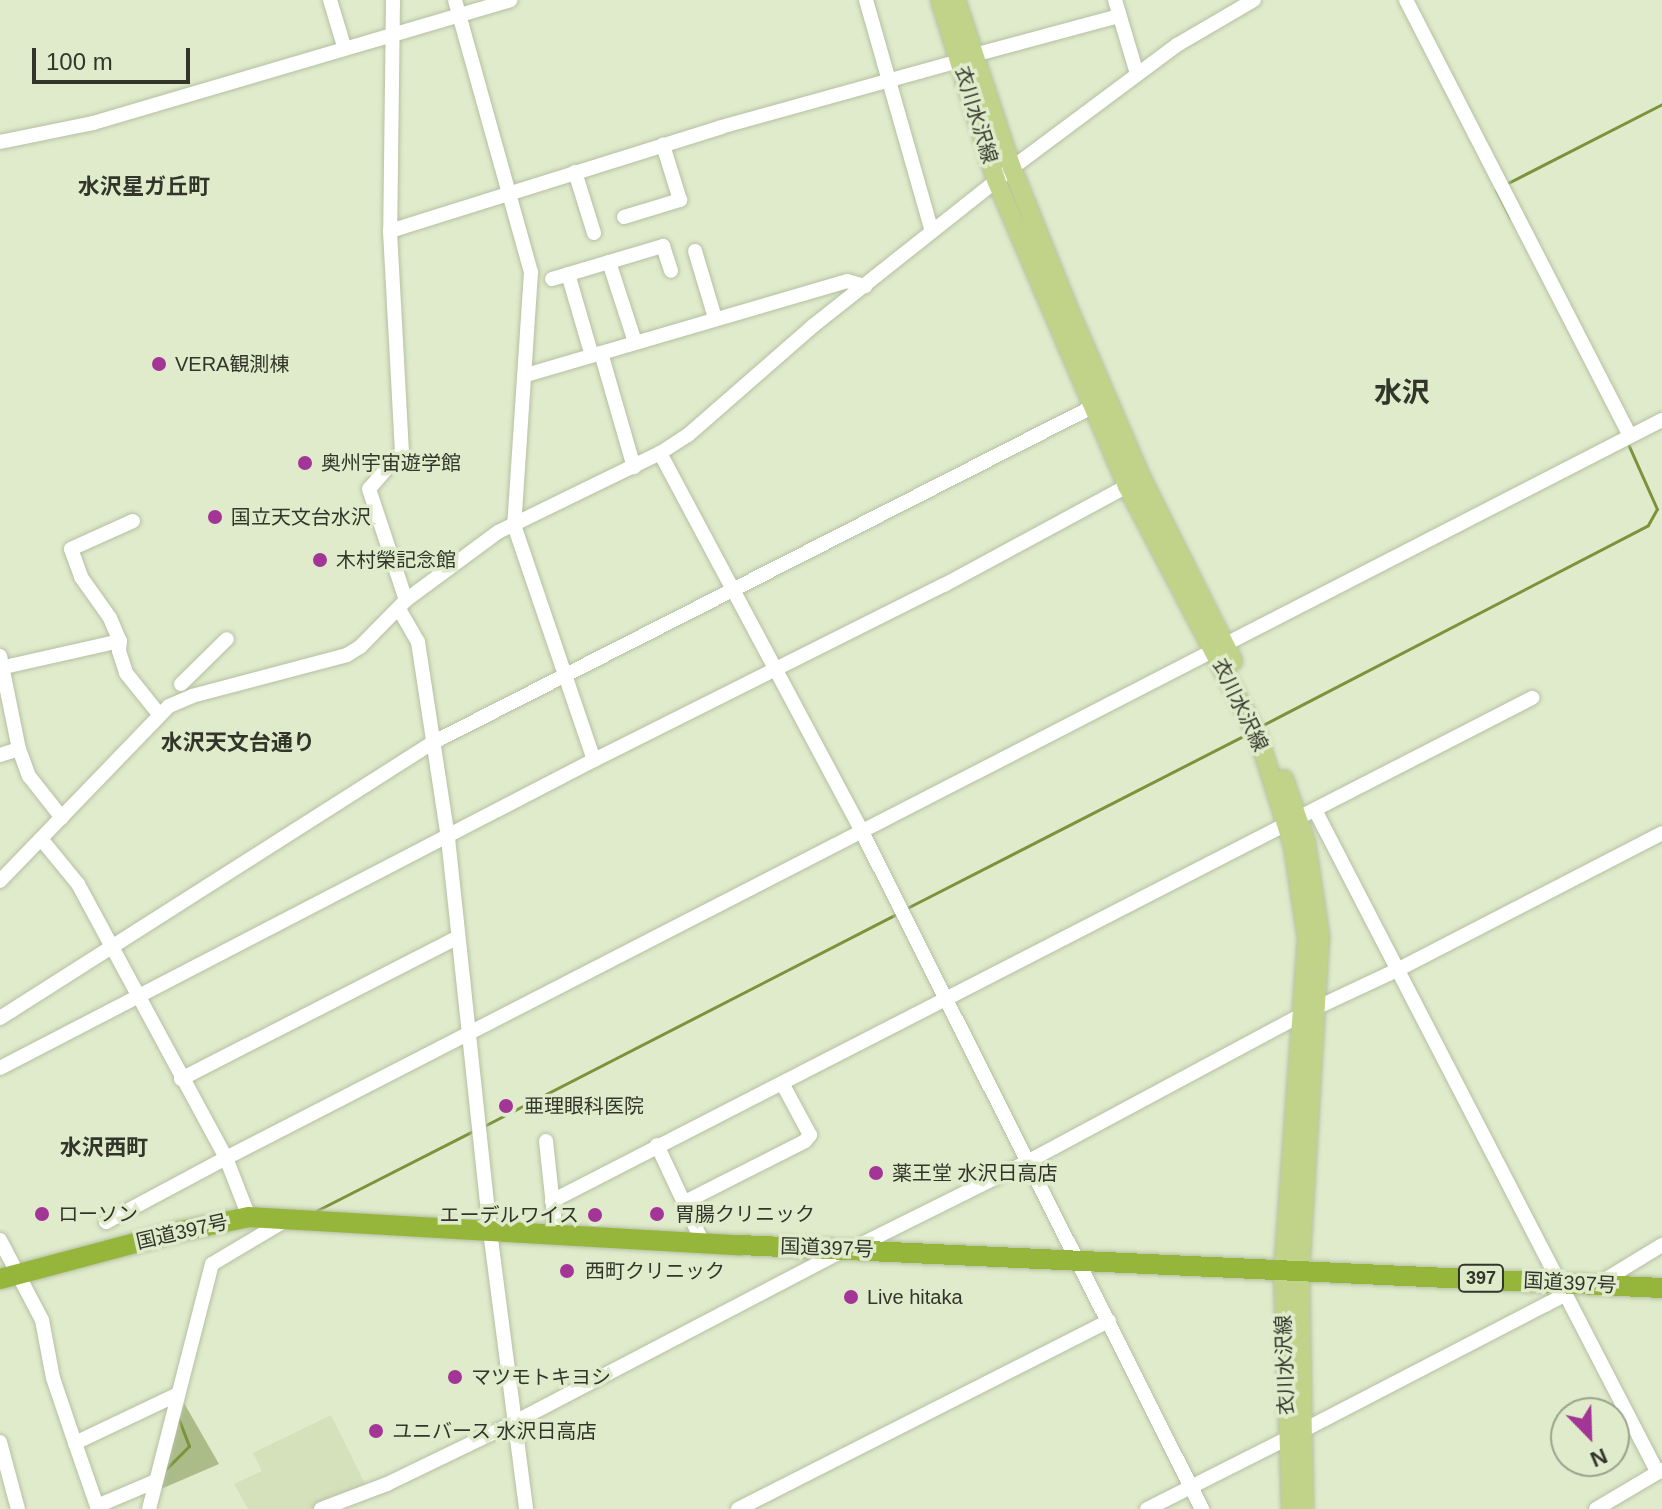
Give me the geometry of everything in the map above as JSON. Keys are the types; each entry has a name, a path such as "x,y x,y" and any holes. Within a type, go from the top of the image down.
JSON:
{"highway":[{"name":"国道397号","path":"9,1277 249,1217 703,1243 1075,1258 1562,1288 1598,1284 1662,1288"}],"main road":[{"name":"衣川水沢線","path":"940,0 1141,477 1219,648"},
{"name":"衣川水沢線","path":"956,0 966,58 996,180 1127,486 1266,726 1300,817 1306,843 1320,936 1310,1010 1292,1270 1295,1434 1291,1509"},
{"name":"衣川水沢線","path":"1295,1434 1304,1509"}],"street":[{"path":"330,0 344,46"},
{"path":"393,0 390,33 390,231 402,451 369,489 403,605 418,642 448,838 490,1231 526,1509"},
{"path":"0,142 93,123 390,33 457,7 510,0"},
{"path":"866,0 932,231"},
{"path":"1115,0 1137,74"},
{"path":"0,881 159,714 192,696 347,655 403,605 498,532 634,467 688,435 996,180 1177,45 1254,0"},
{"path":"1406,0 1630,436"},
{"path":"457,7 531,272 514,525 594,760"},
{"path":"390,231 663,145 1119,16"},
{"path":"624,217 680,200 663,145"},
{"path":"575,172 594,233"},
{"path":"552,279 663,246 671,271"},
{"path":"695,251 715,318"},
{"path":"609,262 635,342"},
{"path":"568,274 634,467"},
{"path":"526,375 847,281 865,286"},
{"path":"0,1018 432,743 564,679 730,590 1092,407"},
{"path":"106,1222 1662,420"},
{"path":"660,453 773,671 862,832 1025,1163 1109,1321 1202,1509"},
{"path":"0,1068 138,1000 594,760 773,671 1127,486"},
{"path":"133,521 71,549 81,577 110,618 120,641 119,651 126,673 159,714"},
{"path":"181,684 227,639"},
{"path":"62,818 29,776 19,749 1,663 120,641"},
{"path":"552,1201 1532,698"},
{"path":"0,755 19,749"},
{"path":"1300,817 1399,969 1562,1288 1660,1471 1596,1509"},
{"path":"321,1509 387,1484 515,1422 849,1249 1025,1163 1310,1010 1399,969 1662,833"},
{"path":"42,840 78,884 226,1158 249,1217"},
{"path":"181,1079 458,937"},
{"path":"685,1202 805,1141 810,1135 782,1083"},
{"path":"546,1141 556,1233"},
{"path":"657,1145 703,1243"},
{"path":"149,1509 212,1264 286,1220"},
{"path":"0,1240 9,1277 42,1320 53,1378 97,1506 156,1481"},
{"path":"1598,1284 1662,1245"},
{"path":"1147,1509 1295,1434 1562,1288"},
{"path":"738,1509 1109,1321"},
{"path":"75,1443 178,1394"},
{"path":"0,1442 18,1509"}],"shaded area":[{"path":"184,1403 219,1464 161,1489"},
{"path":"331,1415 367,1488 311,1509 248,1509 234,1484 262,1471 253,1453"}],"waterway":[{"path":"1506,184 1662,104"},
{"path":"1496,190 1510,218"},
{"path":"1259,727 1648,525 1657,509 1628,444"},
{"path":"907,908 1249,733"},
{"path":"484,1126 897,914"},
{"path":"312,1213 473,1131"},
{"path":"165,1470 189,1446 178,1417"}],"place":[{"name":"VERA観測棟","path":"159,364"},
{"name":"奥州宇宙遊学館","path":"305,463"},
{"name":"国立天文台水沢","path":"215,517"},
{"name":"木村榮記念館","path":"320,560"},
{"name":"亜理眼科医院","path":"506,1106"},
{"name":"薬王堂 水沢日高店","path":"876,1173"},
{"name":"ローソン","path":"42,1214"},
{"name":"胃腸クリニック","path":"657,1214"},
{"name":"エーデルワイス","path":"595,1215"},
{"name":"西町クリニック","path":"567,1271"},
{"name":"Live hitaka","path":"851,1297"},
{"name":"マツモトキヨシ","path":"455,1377"},
{"name":"ユニバース 水沢日高店","path":"376,1431"}],"district":[{"name":"水沢星ガ丘町","path":"144,187"},
{"name":"水沢","path":"1402,393"},
{"name":"水沢天文台通り","path":"238,743"},
{"name":"水沢西町","path":"104,1148"}]}
